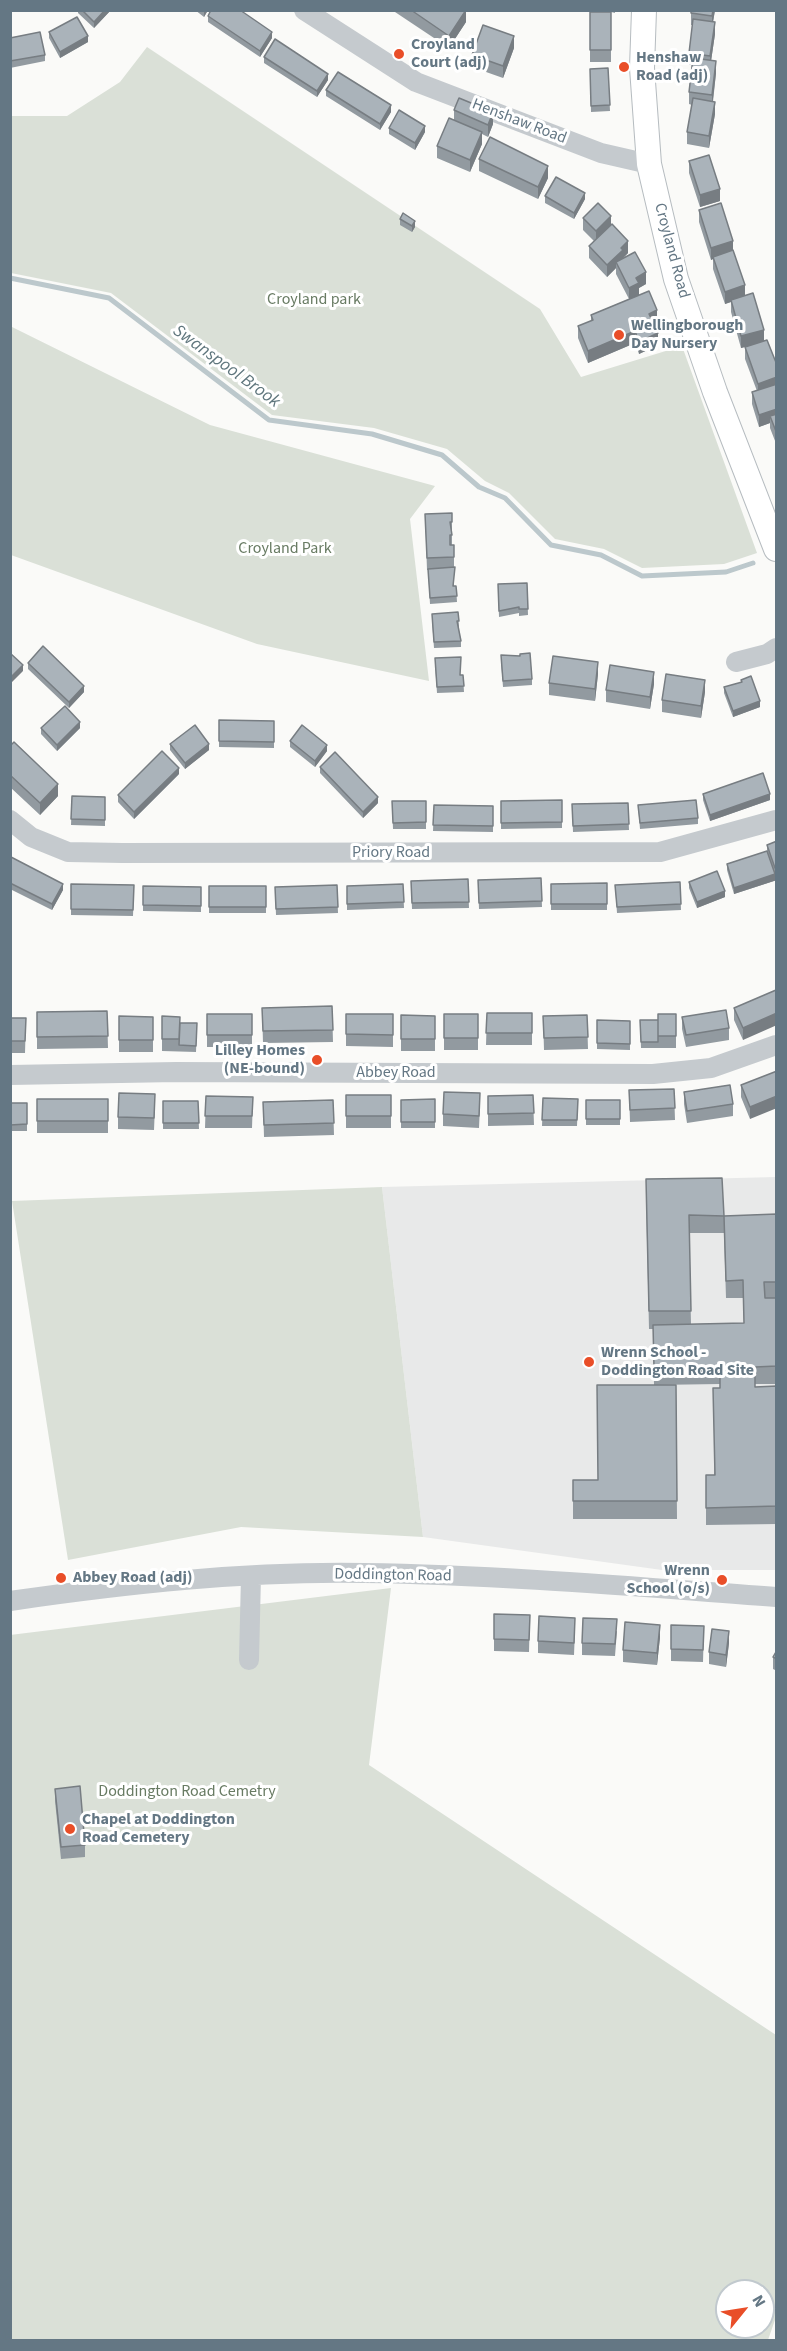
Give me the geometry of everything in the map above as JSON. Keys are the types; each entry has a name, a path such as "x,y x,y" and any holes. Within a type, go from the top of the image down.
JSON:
{"main road":[{"name":"Croyland Road","path":"644,10 642,68 649,164 676,279 715,392 776,546"}],"street":[{"name":"Henshaw Road","path":"304,10 416,82 602,153 649,164"},
{"path":"736,662 767,654 777,648"},
{"name":"Priory Road","path":"10,820 31,837 68,852 158,853 660,852 777,820"},
{"name":"Abbey Road","path":"10,1075 176,1072 653,1074 711,1068 777,1045"},
{"name":"Doddington Road","path":"10,1601 108,1588 251,1576 362,1573 488,1578 777,1597"},
{"path":"249,1660 251,1576"}],"shaded area":[{"name":"Wrenn School - Doddington Road Site","path":"776,1177 776,1570 662,1570 423,1537 382,1187"}],"green space":[{"name":"Croyland park","path":"147,47 540,309 581,377 682,346 757,553 724,564 642,568 604,549 555,539 509,493 485,481 447,449 374,428 272,415 111,293 11,273 10,116 67,116 120,82"},
{"name":"Croyland Park","path":"10,326 210,425 435,486 410,519 429,681 257,644 11,555"},
{"path":"382,1187 423,1537 241,1527 68,1560 12,1201"},
{"name":"Doddington Road Cemetry","path":"391,1588 369,1765 776,2035 775,2320 775,2279 715,2279 715,2339 768,2340 11,2340 10,1635"}],"building":[{"path":"82,10 105,10 94,22"},
{"path":"211,10 240,10 272,32 260,51 208,16"},
{"path":"411,10 466,10 449,36"},
{"path":"691,10 713,10 712,16 691,13"},
{"path":"590,12 611,12 611,50 590,50"},
{"path":"77,17 88,36 60,52 49,32"},
{"path":"693,19 715,22 710,56 689,53"},
{"path":"483,25 514,36 503,66 472,55"},
{"path":"40,32 45,55 10,61 10,38"},
{"path":"275,39 328,74 317,91 264,57"},
{"path":"693,58 716,61 712,95 689,92"},
{"path":"608,68 610,105 591,106 590,69"},
{"path":"338,72 391,105 380,124 326,90"},
{"path":"459,98 493,112 488,125 454,110"},
{"path":"693,98 715,102 709,136 687,132"},
{"path":"399,110 425,126 415,143 389,128"},
{"path":"449,118 482,132 470,160 437,146"},
{"path":"490,137 548,166 538,187 479,159"},
{"path":"709,155 720,189 700,195 689,161"},
{"path":"556,177 585,193 574,213 545,196"},
{"path":"598,203 611,216 596,231 583,218"},
{"path":"721,203 733,241 711,248 699,210"},
{"path":"403,213 415,221 412,226 400,219"},
{"path":"612,224 628,241 621,248 623,250 607,265 589,246"},
{"path":"733,250 745,285 725,292 713,257"},
{"path":"635,252 646,272 636,278 639,283 629,288 616,262"},
{"name":"Wellingborough Day Nursery","path":"649,291 657,310 649,314 658,333 639,342 635,331 588,351 578,326 593,320 591,315"},
{"path":"753,293 764,330 741,336 731,300"},
{"path":"767,340 777,365 777,377 758,384 745,347"},
{"path":"777,384 777,409 759,415 752,392"},
{"path":"777,414 777,434 770,416"},
{"path":"452,513 450,545 454,545 454,557 427,558 425,514"},
{"path":"455,567 453,586 456,586 457,596 430,598 428,569"},
{"path":"527,583 528,609 519,609 519,607 499,611 498,584"},
{"path":"458,612 459,621 457,621 461,641 434,642 432,614"},
{"path":"43,646 84,686 69,702 28,663"},
{"path":"10,653 23,665 10,678"},
{"path":"530,653 532,679 503,681 501,655 520,656 520,654"},
{"path":"553,656 598,662 595,689 549,683"},
{"path":"461,657 460,675 463,675 464,686 437,687 435,658"},
{"path":"610,665 654,672 650,697 606,690"},
{"path":"666,674 705,680 701,706 662,700"},
{"path":"751,676 760,701 733,711 724,687 742,682 741,680"},
{"path":"65,706 80,722 57,745 41,728"},
{"path":"219,720 274,721 274,742 219,741"},
{"path":"195,725 209,744 185,763 170,744"},
{"path":"302,725 327,745 315,761 290,741"},
{"path":"14,742 58,784 40,803 10,775 10,746"},
{"path":"162,751 179,768 134,812 118,795"},
{"path":"335,752 378,797 363,812 320,767"},
{"path":"763,773 770,794 710,815 703,794"},
{"path":"72,796 105,797 105,820 71,819"},
{"path":"562,800 562,822 501,823 501,801"},
{"path":"696,800 698,818 640,823 638,805"},
{"path":"392,801 426,801 426,822 393,823"},
{"path":"628,803 629,824 573,826 572,804"},
{"path":"434,805 493,806 493,826 433,825"},
{"path":"777,841 777,868 775,868 767,845"},
{"path":"767,851 775,874 734,888 727,864"},
{"path":"11,857 63,884 52,904 10,883"},
{"path":"717,871 725,891 697,902 689,882"},
{"path":"541,878 542,901 479,903 478,880"},
{"path":"468,879 469,902 412,903 411,881"},
{"path":"680,882 681,904 617,907 615,885"},
{"path":"607,883 607,904 551,904 551,884"},
{"path":"71,884 134,885 133,910 71,909"},
{"path":"403,884 404,902 347,904 347,886"},
{"path":"337,885 338,907 276,909 275,887"},
{"path":"143,886 201,887 201,906 143,905"},
{"path":"209,886 266,886 266,907 209,907"},
{"path":"776,990 777,1013 743,1028 734,1008"},
{"path":"332,1006 333,1030 263,1031 262,1008"},
{"path":"726,1010 729,1028 686,1035 682,1017"},
{"path":"107,1011 108,1036 37,1037 37,1012"},
{"path":"487,1013 532,1013 532,1033 486,1033"},
{"path":"207,1014 252,1014 252,1035 207,1035"},
{"path":"346,1014 393,1014 393,1035 346,1034"},
{"path":"444,1014 478,1014 478,1038 444,1038"},
{"path":"658,1014 676,1014 676,1036 658,1036"},
{"path":"401,1015 435,1016 435,1039 401,1039"},
{"path":"587,1015 588,1037 544,1038 543,1016"},
{"path":"119,1016 153,1017 153,1040 119,1040"},
{"path":"162,1016 180,1017 179,1039 162,1039"},
{"path":"10,1018 26,1018 25,1041 10,1041"},
{"path":"597,1020 630,1021 630,1044 597,1043"},
{"path":"640,1020 658,1020 658,1042 641,1042"},
{"path":"180,1023 197,1023 196,1046 179,1045"},
{"path":"777,1071 777,1096 750,1107 741,1085"},
{"path":"730,1085 733,1104 687,1111 684,1092"},
{"path":"674,1089 675,1108 630,1110 629,1090"},
{"path":"444,1092 480,1093 479,1116 443,1114"},
{"path":"119,1093 155,1094 154,1118 118,1117"},
{"path":"346,1095 391,1095 391,1116 346,1116"},
{"path":"533,1095 534,1113 488,1114 488,1096"},
{"path":"206,1096 253,1097 252,1116 205,1116"},
{"path":"543,1098 578,1099 577,1120 542,1120"},
{"path":"37,1099 108,1099 108,1121 37,1121"},
{"path":"435,1099 435,1122 401,1122 401,1100"},
{"path":"333,1100 334,1123 264,1125 263,1102"},
{"path":"586,1100 620,1100 620,1119 586,1119"},
{"path":"163,1101 198,1101 199,1123 163,1123"},
{"path":"10,1103 27,1103 27,1124 10,1125"},
{"path":"722,1178 724,1216 689,1215 691,1311 649,1311 646,1179"},
{"path":"777,1214 777,1282 764,1282 765,1298 777,1298 777,1366 755,1367 755,1387 777,1386 777,1506 706,1508 706,1475 715,1475 713,1388 720,1388 720,1366 654,1367 653,1325 744,1323 743,1280 726,1281 724,1216"},
{"path":"597,1385 676,1385 677,1501 573,1501 573,1480 598,1480"},
{"path":"494,1614 530,1615 529,1640 494,1639"},
{"path":"539,1616 575,1618 574,1643 538,1641"},
{"path":"583,1618 617,1619 615,1644 582,1643"},
{"path":"625,1622 660,1625 657,1653 623,1650"},
{"path":"671,1625 704,1626 703,1650 671,1649"},
{"path":"712,1629 729,1631 726,1655 709,1652"},
{"name":"Chapel at Doddington Road Cemetery","path":"80,1786 85,1845 61,1847 55,1789"}],"waterway":[{"name":"Swanspool Brook","path":"10,278 109,298 269,420 372,434 442,455 479,487 505,498 551,545 601,555 642,576 726,572 753,563"}],"place":[{"name":"Croyland Court (adj)","path":"399,54"},
{"name":"Henshaw Road (adj)","path":"624,67"},
{"name":"Wellingborough Day Nursery","path":"619,335"},
{"name":"Lilley Homes (NE-bound)","path":"317,1060"},
{"name":"Wrenn School - Doddington Road Site","path":"589,1362"},
{"name":"Abbey Road (adj)","path":"61,1578"},
{"name":"Wrenn School (o/s)","path":"722,1580"},
{"name":"Chapel at Doddington Road Cemetery","path":"70,1829"}]}
